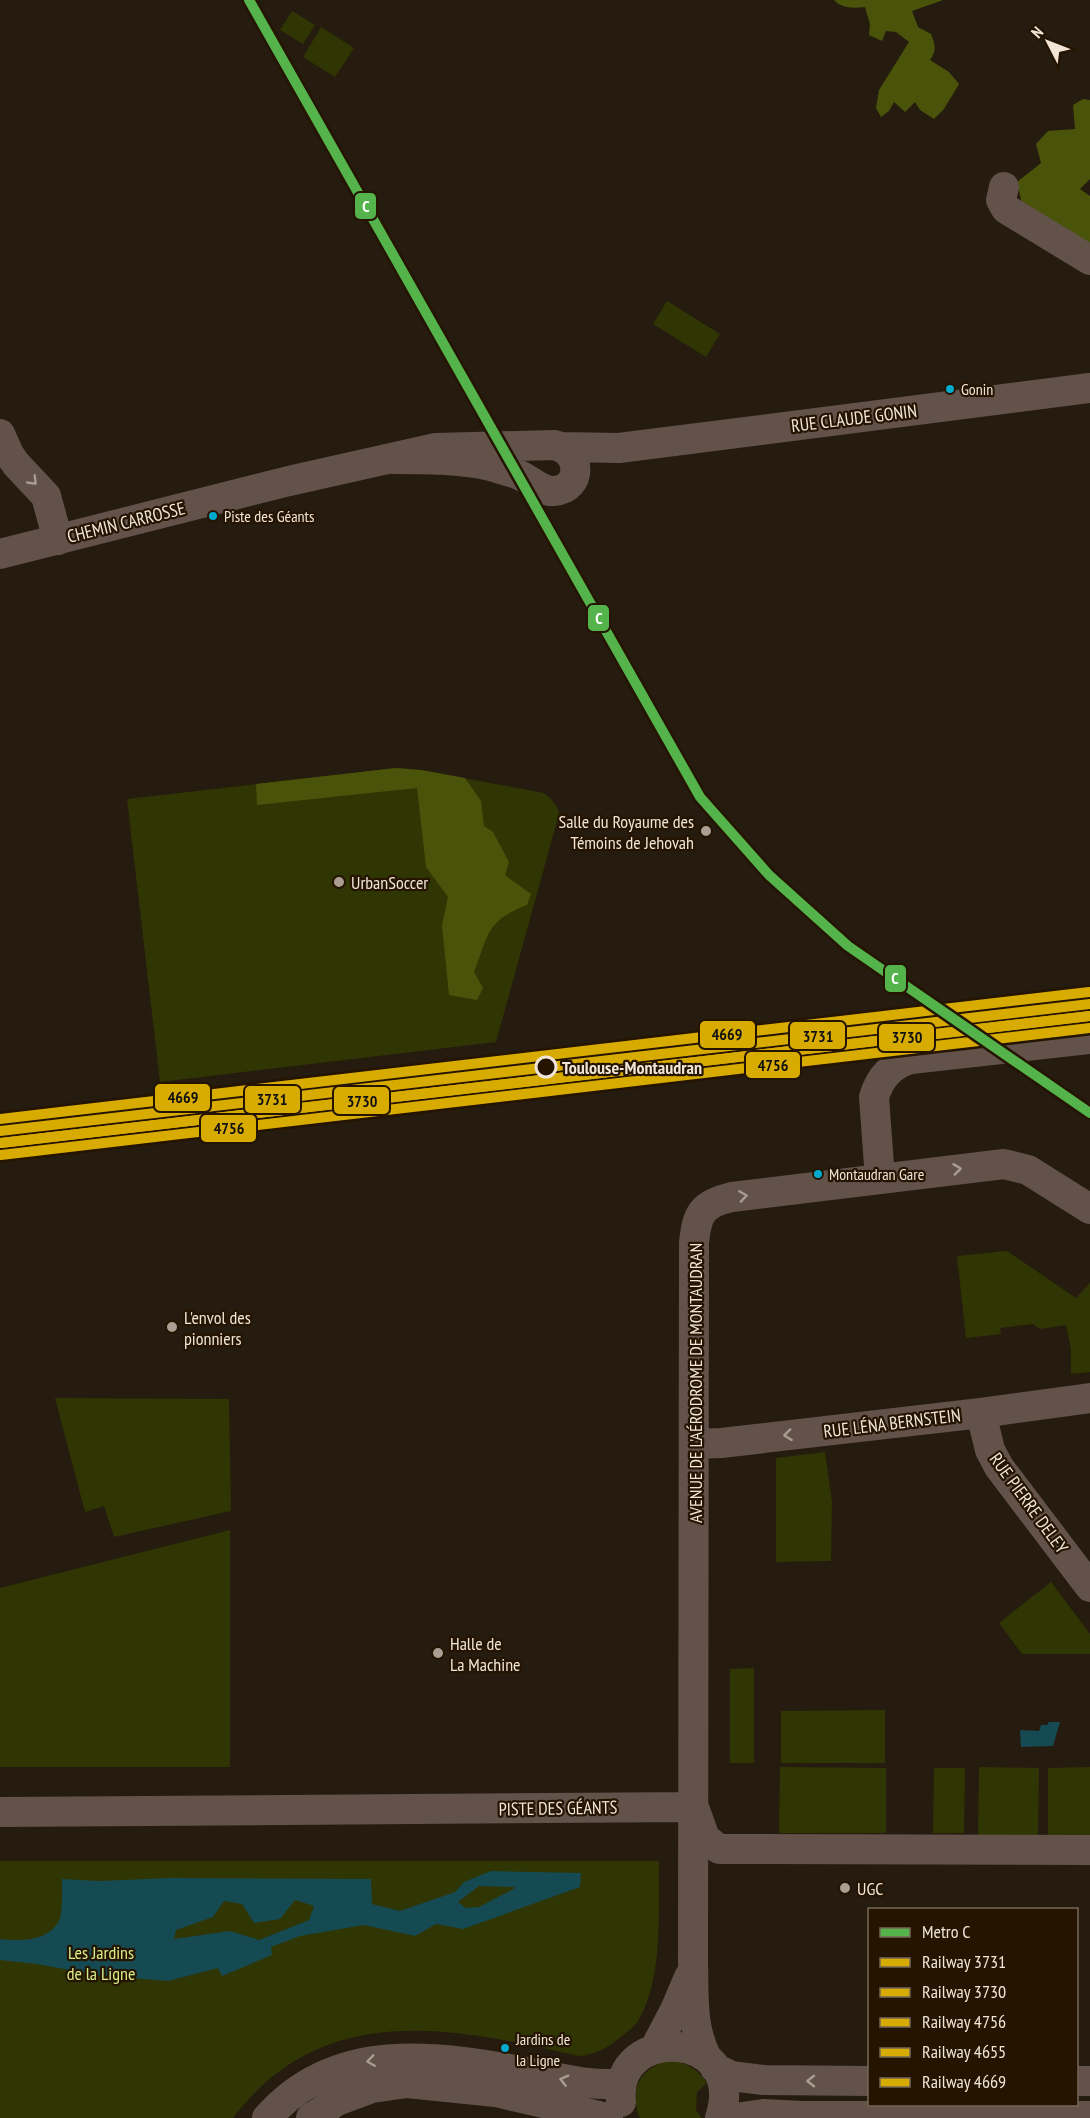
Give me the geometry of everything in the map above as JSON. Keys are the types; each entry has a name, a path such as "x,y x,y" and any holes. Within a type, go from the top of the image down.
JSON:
{"street":[{"path":"1004,187 1001,200 1006,209 1090,260"},
{"name":"RUE CLAUDE GONIN","path":"561,454 1090,388"},
{"path":"0,434 13,459 46,496 58,540"},
{"name":"CHEMIN CARROSSE","path":"0,554 342,468 393,459 436,448 472,446 561,454 574,478 562,490 553,491 545,490 534,481 518,474 488,466 427,459 393,459"},
{"path":"534,481 530,474 530,466 537,451 561,454"},
{"path":"880,1179 874,1097 878,1086 891,1069 911,1059 1090,1039"},
{"name":"AVENUE DE L'AÉRODROME DE MONTAUDRAN","path":"720,2118 724,2105 724,2092 721,2080 700,2046 694,2013 694,1243 696,1224 700,1214 709,1205 726,1199 988,1165 1015,1166 1043,1178 1090,1209"},
{"name":"RUE LÉNA BERNSTEIN","path":"694,1444 721,1443 981,1413 1090,1398"},
{"name":"RUE PIERRE DELEY","path":"981,1413 990,1449 999,1467 1090,1587"},
{"path":"694,1807 705,1838 719,1849 1090,1850"},
{"name":"PISTE DES GÉANTS","path":"0,1812 694,1807"},
{"name":"AVENUE DE L'AÉRODROME DE MONTAUDRAN","path":"655,2048 675,2010 693,1962"},
{"path":"625,2118 620,2097 622,2083 627,2072 634,2062 655,2048 668,2045 682,2046 696,2051 731,2076 764,2080 868,2081"},
{"path":"267,2118 295,2092 319,2077 339,2068 375,2060 431,2059 501,2067 575,2083 607,2085 622,2083"},
{"path":"312,2118 337,2101 372,2088 407,2084 444,2085 496,2092 608,2118"},
{"path":"736,2118 764,2114 1090,2116"}],"green space":[{"path":"834,0 943,0 912,11 918,27 931,34 934,41 934,53 930,60 949,72 959,84 944,109 934,119 920,110 915,102 905,112 894,102 889,111 881,117 876,108 879,90 909,42 896,32 886,31 882,41 869,35 870,24 865,7 852,8"},
{"path":"292,11 315,25 303,44 280,30"},
{"path":"321,27 354,48 335,77 303,57"},
{"path":"1083,99 1090,100 1090,179 1080,189 1090,196 1090,245 1022,204 1017,182 1041,163 1036,144 1048,131 1075,129 1073,105"},
{"path":"667,301 720,334 706,357 653,324"},
{"name":"UrbanSoccer","path":"396,768 421,770 544,793 554,802 558,811 496,1042 160,1082 127,799"},
{"path":"396,768 465,778 481,801 484,826 493,832 509,862 505,875 531,894 527,905 504,917 491,930 474,972 483,988 477,1000 449,995 442,925 448,897 426,867 417,788 257,805 256,784"},
{"path":"1007,1251 1076,1298 1090,1283 1090,1372 1071,1374 1071,1349 1066,1325 1040,1329 1033,1324 1000,1328 1001,1334 966,1338 957,1256"},
{"path":"55,1398 229,1399 231,1511 114,1537 104,1506 85,1512"},
{"path":"825,1452 832,1502 831,1561 776,1562 776,1458"},
{"path":"230,1530 230,1767 0,1767 0,1588"},
{"path":"1051,1582 1090,1634 1090,1654 1022,1654 999,1623"},
{"path":"754,1668 754,1763 730,1763 730,1669"},
{"path":"885,1710 885,1763 781,1763 781,1711"},
{"path":"780,1767 886,1768 886,1833 779,1833"},
{"path":"979,1767 1039,1768 1038,1835 978,1835"},
{"path":"1090,1767 1090,1835 1048,1835 1048,1768"},
{"path":"934,1768 965,1768 964,1833 933,1833"},
{"name":"Les Jardins de la Ligne","path":"0,1861 659,1861 656,1964 646,2004 636,2024 608,2046 590,2054 579,2056 531,2045 437,2031 392,2032 349,2038 307,2054 268,2080 233,2118 0,2118"},
{"path":"668,2061 690,2067 707,2083 697,2092 696,2110 702,2118 640,2118 636,2106 639,2081 650,2069"}],"water":[{"path":"1049,1722 1060,1722 1053,1746 1021,1747 1020,1730 1039,1731 1041,1725 1047,1725"},
{"path":"491,1871 581,1873 580,1887 463,1929 436,1924 415,1936 364,1925 300,1936 271,1947 272,1955 222,1976 218,1968 168,1981 97,1975 0,1960 0,1939 33,1939 54,1928 61,1912 62,1879 99,1881 170,1878 371,1879 372,1904 400,1911 455,1892 464,1882","holes":["479,1886 514,1887 515,1888 479,1907 466,1908 458,1902","295,1900 314,1906 309,1920 259,1940 230,1931 174,1939 176,1930 213,1917 224,1901 242,1904 254,1923 280,1919"]}],"metro line":[{"name":"C","path":"249,0 700,797 769,875 848,946 1090,1113"}],"rail line":[{"name":"4669","path":"0,1119 1089,992"},
{"name":"3731","path":"0,1131 1090,1004"},
{"name":"3730","path":"0,1143 1090,1016"},
{"name":"4655","path":"1,1143 1090,1016"},
{"name":"4756","path":"1,1155 1090,1028"}],"place":[{"name":"Gonin","path":"950,389"},
{"name":"Piste des Géants","path":"213,516"},
{"name":"Salle du Royaume des Témoins de Jehovah","path":"706,831"},
{"name":"UrbanSoccer","path":"339,882"},
{"name":"Toulouse-Montaudran","path":"546,1067"},
{"name":"Montaudran Gare","path":"818,1174"},
{"name":"L'envol des pionniers","path":"172,1327"},
{"name":"Halle de La Machine","path":"438,1653"},
{"name":"UGC","path":"845,1888"},
{"name":"Jardins de la Ligne","path":"505,2048"}]}
